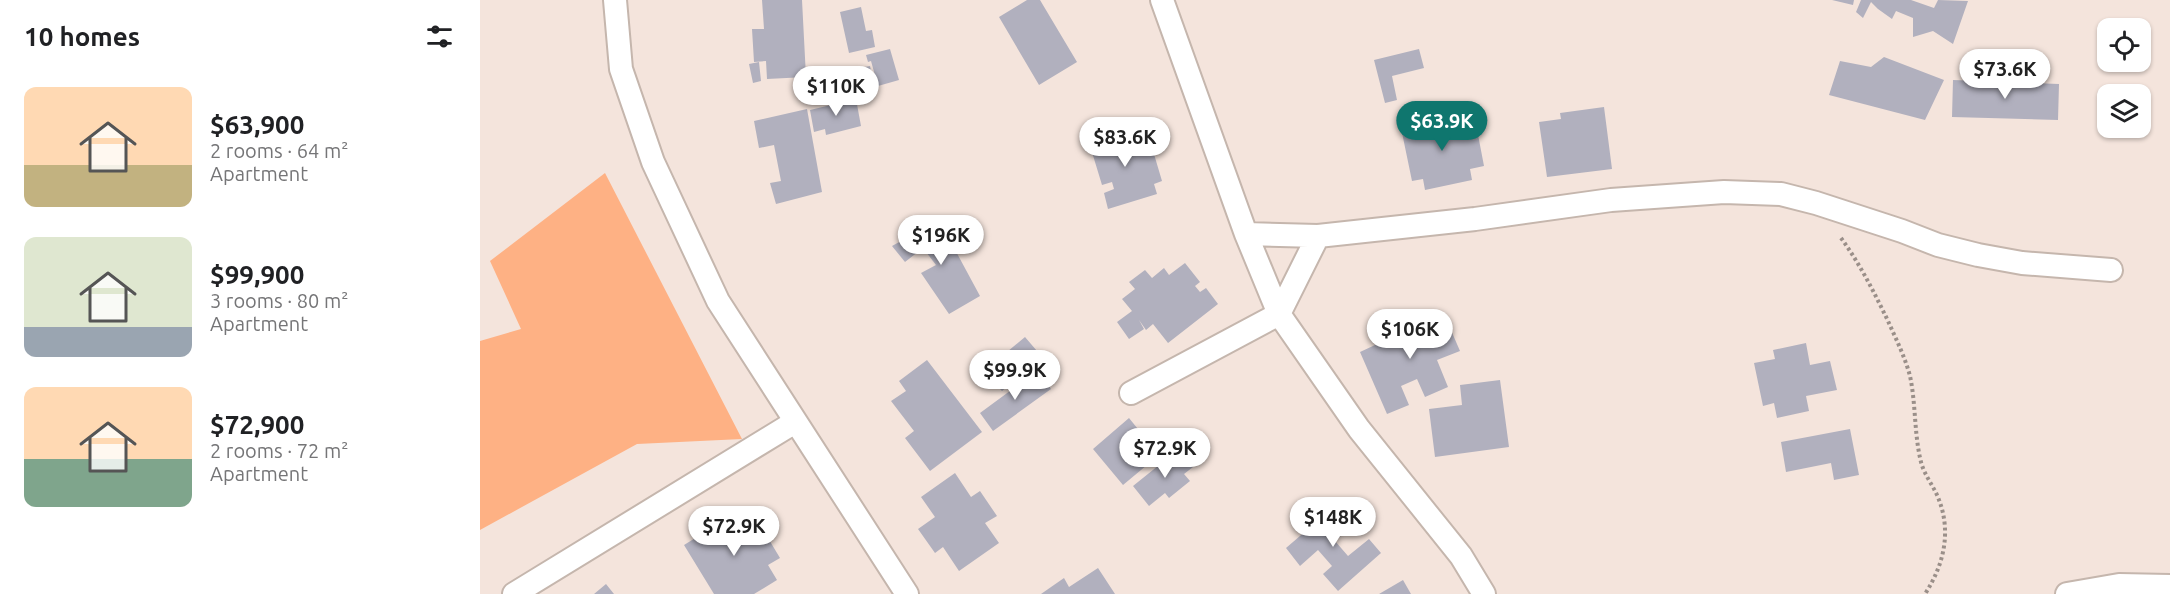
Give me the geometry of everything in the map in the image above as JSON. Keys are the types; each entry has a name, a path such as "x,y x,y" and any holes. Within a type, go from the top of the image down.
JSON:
{"street":[{"path":"615,0 621,69 653,162 718,301 907,594"},
{"path":"1162,0 1246,234 1279,314 1359,429 1461,556 1484,594"},
{"path":"1246,234 1318,236 1668,195 1724,192 1781,194 1891,227 1938,245 1978,255 2022,263 2111,270"},
{"path":"1131,393 1279,314 1318,236"},
{"path":"514,594 795,422"},
{"path":"2067,594 2119,585 2170,586"}],"path":[{"path":"1816,203 1869,282 1907,364 1916,440 1922,465 1936,492 1945,519 1946,540 1942,563 1925,594"}],"shaded area":[{"path":"605,173 742,439 637,444 480,530 480,341 521,329 490,261"}],"building":[{"path":"762,0 802,0 806,77 767,79 766,61 754,62 752,29 764,29"},
{"path":"1027,0 1040,0 1077,62 1039,85 999,17"},
{"path":"1832,0 1854,0 1853,5"},
{"path":"1861,0 1911,0 1934,8 1938,0 1968,1 1953,44 1933,31 1913,37 1913,18 1896,11 1892,19 1871,2 1863,18 1856,12"},
{"path":"861,7 866,31 872,30 875,47 849,53 840,12"},
{"path":"890,49 899,80 878,86 871,61 868,62 866,55"},
{"path":"1419,49 1424,68 1392,76 1397,100 1385,103 1374,60"},
{"path":"1884,57 1944,80 1925,120 1829,95 1840,61 1871,67"},
{"path":"759,62 761,81 753,83 749,64"},
{"path":"870,66 874,85 854,88 855,91 835,92 831,73"},
{"path":"1953,80 2059,84 2058,120 1952,117"},
{"path":"856,99 861,126 826,135 825,129 814,132 810,110"},
{"path":"1604,107 1612,169 1547,177 1539,122 1561,119 1560,113"},
{"path":"807,109 822,192 776,204 770,183 781,181 774,145 759,148 754,121"},
{"path":"1426,118 1428,128 1475,119 1484,166 1470,169 1472,180 1425,190 1423,179 1412,181 1400,123"},
{"path":"1110,132 1112,139 1133,132 1137,147 1151,144 1162,181 1154,184 1157,194 1108,209 1104,193 1114,189 1112,182 1102,185 1088,139"},
{"path":"939,220 980,296 949,314 921,273 936,265 923,248 905,262 892,246"},
{"path":"1185,263 1200,282 1195,286 1200,292 1206,288 1218,304 1168,343 1153,324 1146,330 1139,320 1144,329 1129,339 1117,322 1132,311 1122,299 1135,289 1129,282 1145,270 1152,278 1164,268 1169,275"},
{"path":"1444,314 1460,351 1437,360 1448,387 1425,397 1417,379 1401,386 1409,405 1387,414 1360,352 1388,339 1384,329 1409,318 1413,327"},
{"path":"1025,337 1043,358 1002,391 983,372"},
{"path":"1806,343 1810,365 1830,361 1837,390 1806,396 1809,411 1777,418 1774,403 1763,406 1754,363 1775,359 1773,350"},
{"path":"927,360 982,432 930,471 905,438 914,431 891,401 906,391 899,381"},
{"path":"1037,371 1051,389 993,431 980,413"},
{"path":"1500,380 1509,447 1435,457 1429,409 1462,405 1460,385"},
{"path":"1129,418 1159,455 1123,485 1093,449"},
{"path":"1850,429 1859,475 1834,480 1831,463 1786,472 1781,442"},
{"path":"1179,449 1193,467 1184,474 1190,481 1169,498 1165,493 1149,506 1133,486"},
{"path":"955,473 971,497 980,491 997,516 985,523 999,543 959,571 943,547 935,553 918,529 935,517 921,497"},
{"path":"1336,505 1353,525 1335,541 1348,556 1369,539 1381,553 1338,591 1323,574 1332,566 1318,550 1300,566 1286,548"},
{"path":"739,511 753,534 762,528 780,558 768,565 777,580 754,594 714,594 684,545"},
{"path":"1098,568 1115,594 1041,594 1064,578 1069,587"},
{"path":"1403,580 1411,594 1379,594"},
{"path":"606,584 614,594 594,594"}]}
